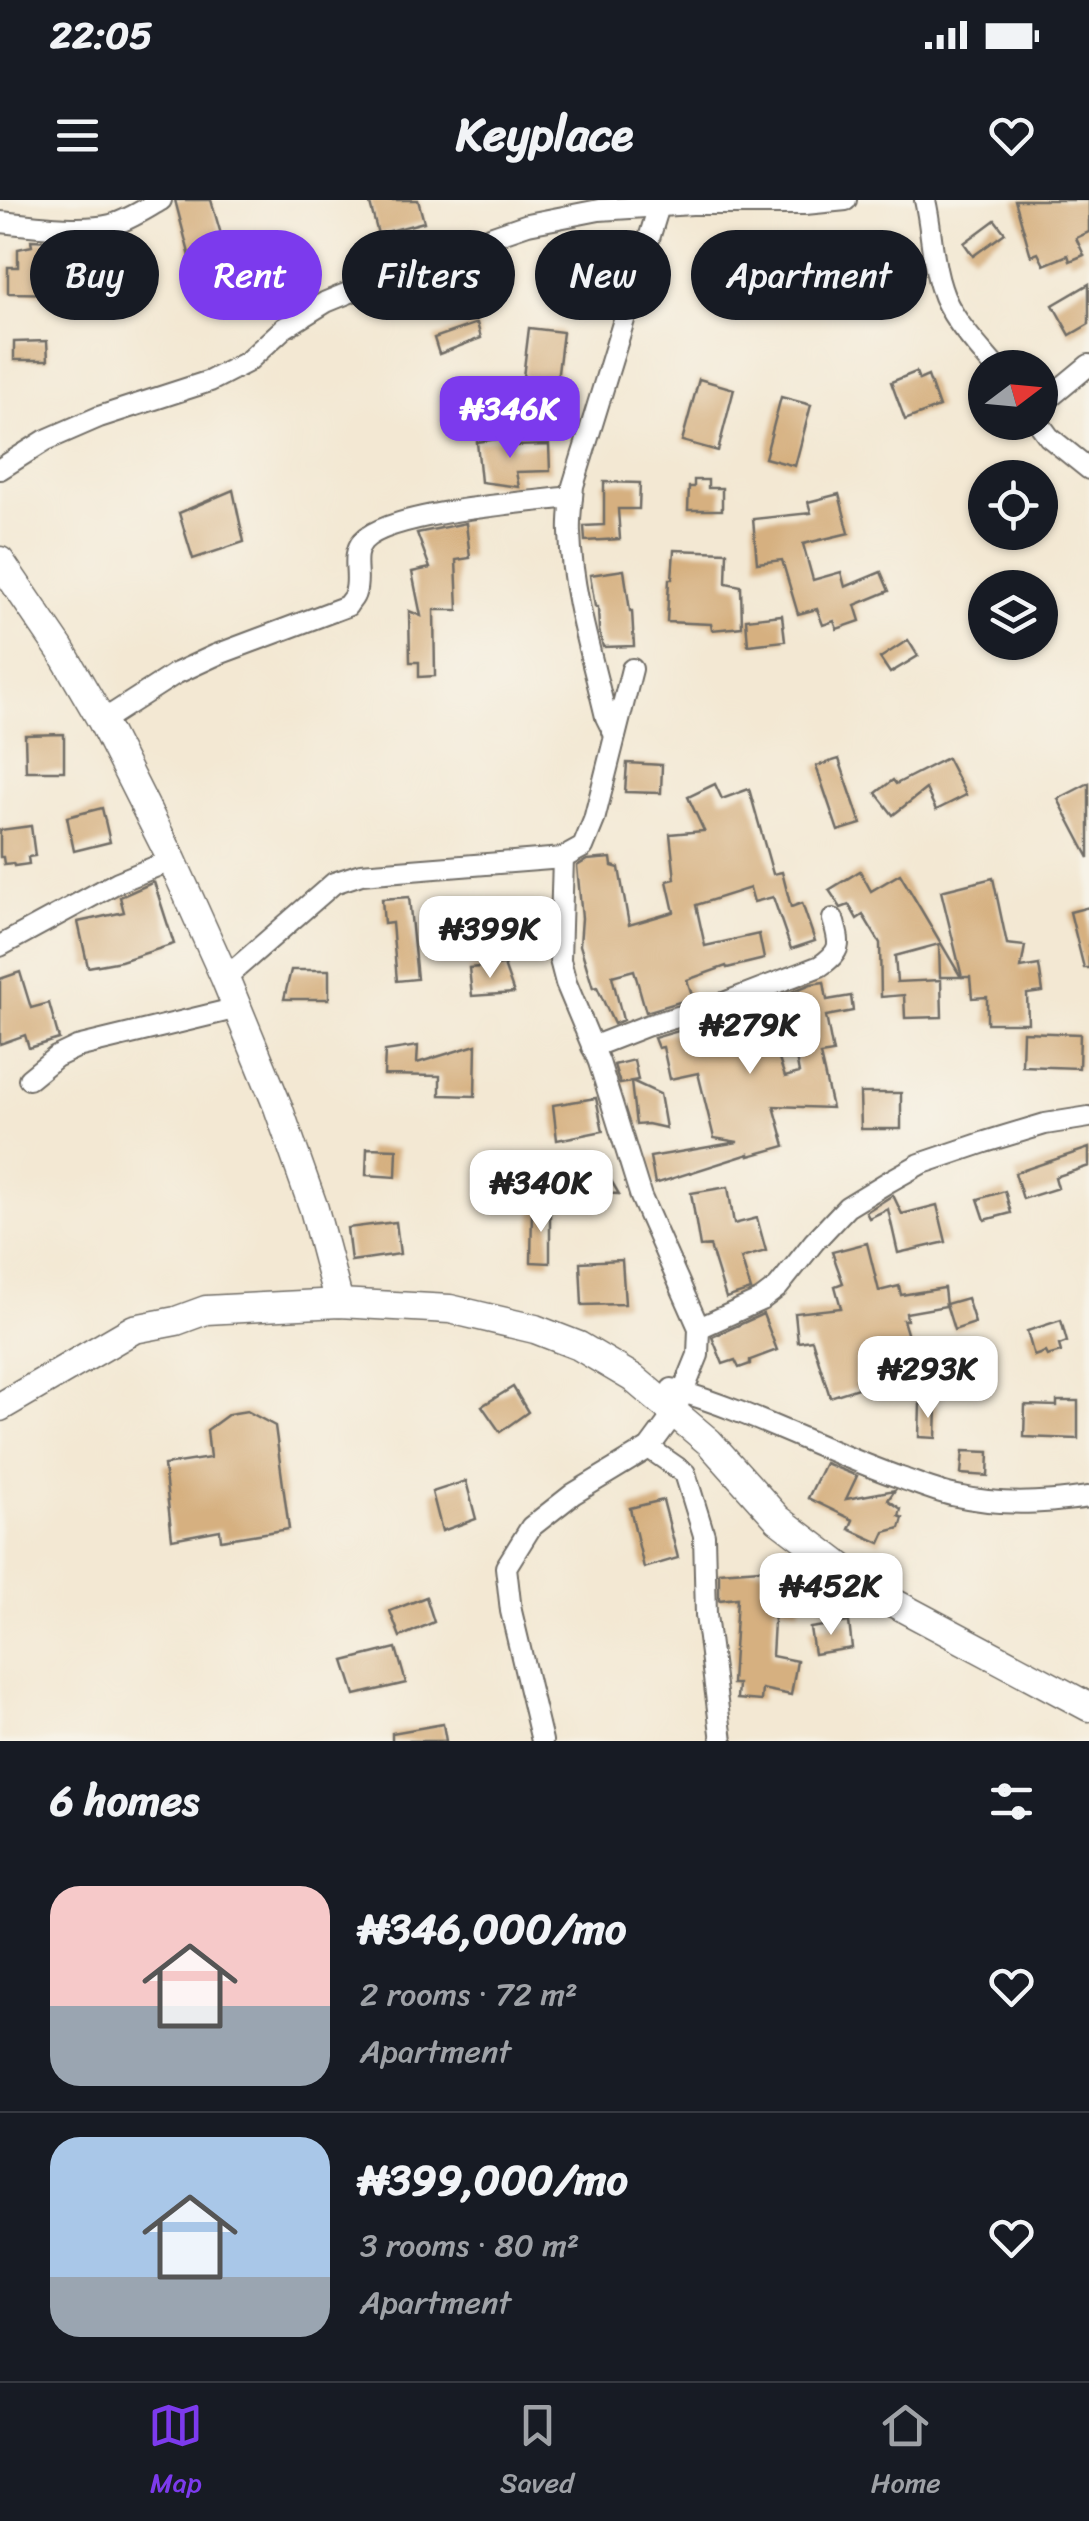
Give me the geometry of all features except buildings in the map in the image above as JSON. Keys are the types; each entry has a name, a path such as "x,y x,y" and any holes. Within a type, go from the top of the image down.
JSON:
{"street":[{"path":"0,222 56,228 110,226 161,200"},
{"path":"0,469 46,440 210,381 247,362 284,328 326,302 528,224 599,210 846,200"},
{"path":"924,200 935,266 946,301 982,350"},
{"path":"614,734 606,717 580,611 570,533 572,497 659,206"},
{"path":"1058,391 1089,365"},
{"path":"1053,440 1089,469"},
{"path":"102,721 175,674 216,654 347,606 356,592 360,544 374,531 436,513 572,497"},
{"path":"0,561 60,648 102,721 172,860 278,1108 314,1209 339,1303"},
{"path":"225,978 334,883 361,874 563,858 582,846 594,820 632,670"},
{"path":"542,1741 510,1611 506,1567 530,1527 573,1494 649,1448 678,1403 698,1356 699,1328 642,1196 566,983 560,960 563,858"},
{"path":"0,946 118,882 172,860"},
{"path":"592,1047 820,966 835,955 839,942 833,919"},
{"path":"29,1079 56,1057 77,1048 238,1008"},
{"path":"699,1328 761,1300 778,1287 848,1207 920,1164 1046,1124 1089,1117"},
{"path":"0,1407 134,1329 206,1310 339,1303 450,1309 535,1329 580,1346 678,1403 948,1494 1039,1504 1089,1497"},
{"path":"678,1403 778,1519 877,1594 1089,1707"},
{"path":"649,1448 684,1473 704,1535 706,1615 722,1741"}]}
